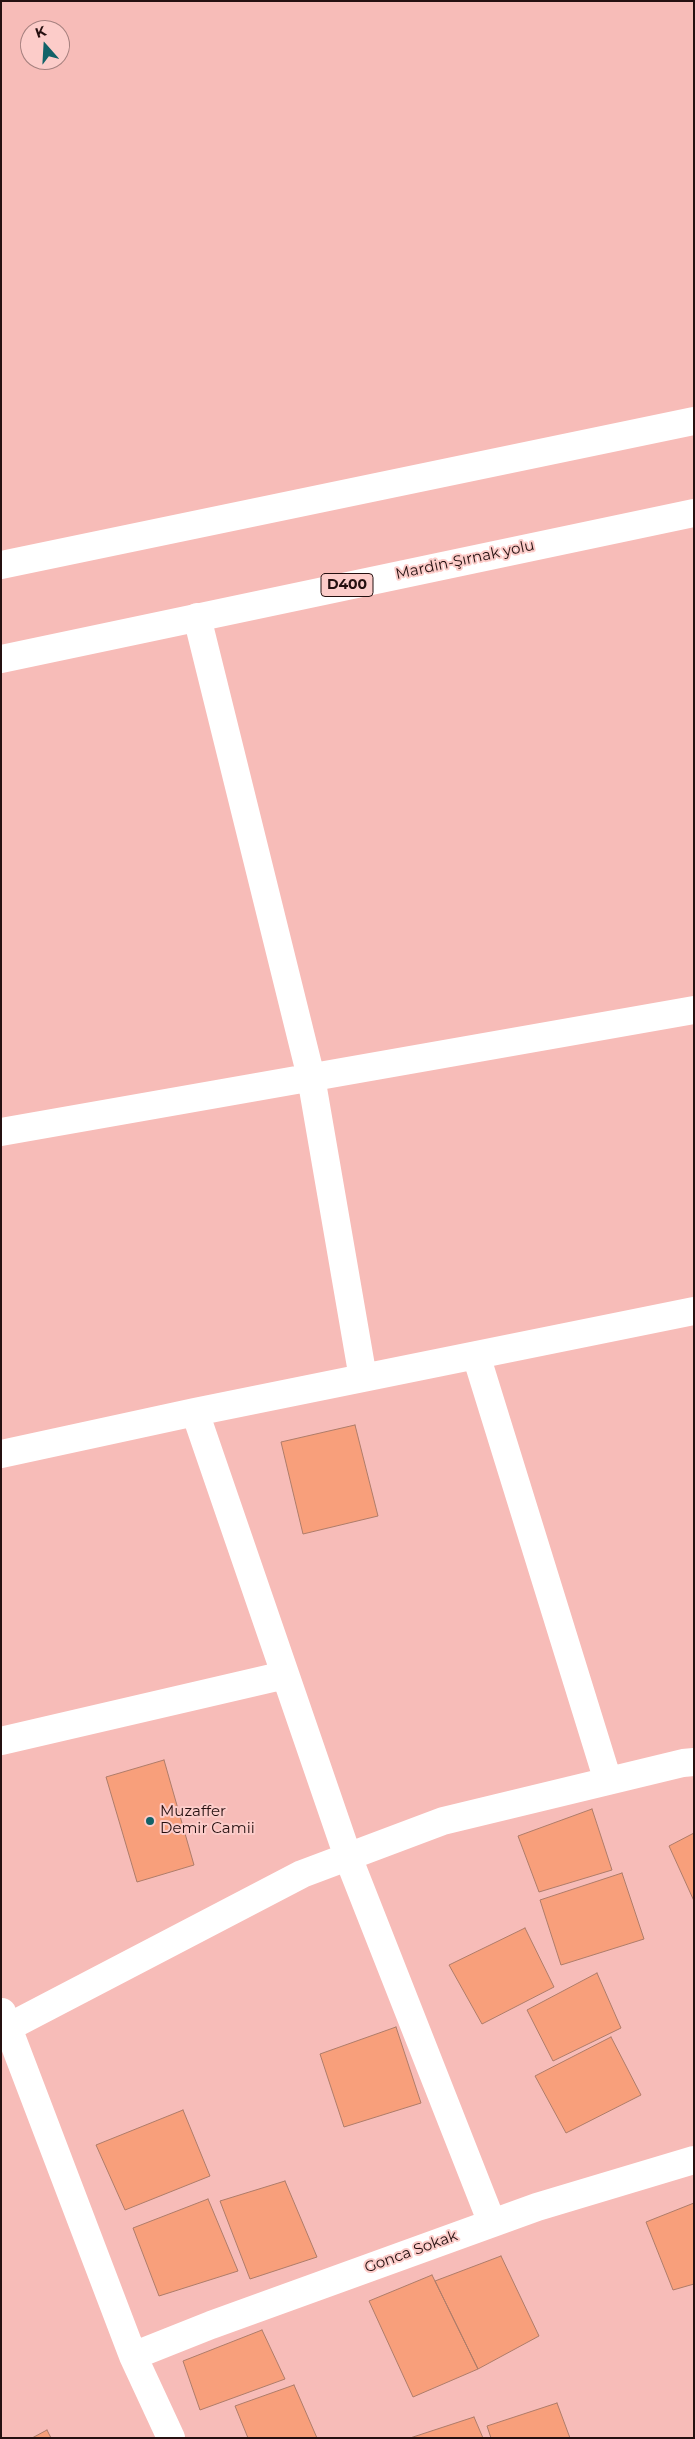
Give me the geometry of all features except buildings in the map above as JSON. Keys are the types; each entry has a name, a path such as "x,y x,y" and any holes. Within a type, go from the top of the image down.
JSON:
{"main road":[{"path":"1,565 694,421"},
{"name":"Mardin-Şırnak yolu","path":"1,659 694,513"},
{"path":"197,617 311,1077 363,1378"},
{"path":"1,1132 694,1010"},
{"path":"1,1454 195,1412 694,1311"},
{"path":"476,1355 608,1781"},
{"path":"195,1412 348,1857 492,2223"},
{"path":"1,1741 285,1676"},
{"path":"171,2438 133,2356 4,2023 302,1874 443,1820 694,1762"},
{"name":"Gonca Sokak","path":"133,2356 211,2325 536,2207 694,2160"}],"place":[{"name":"Muzaffer Demir Camii","path":"150,1821"}]}
